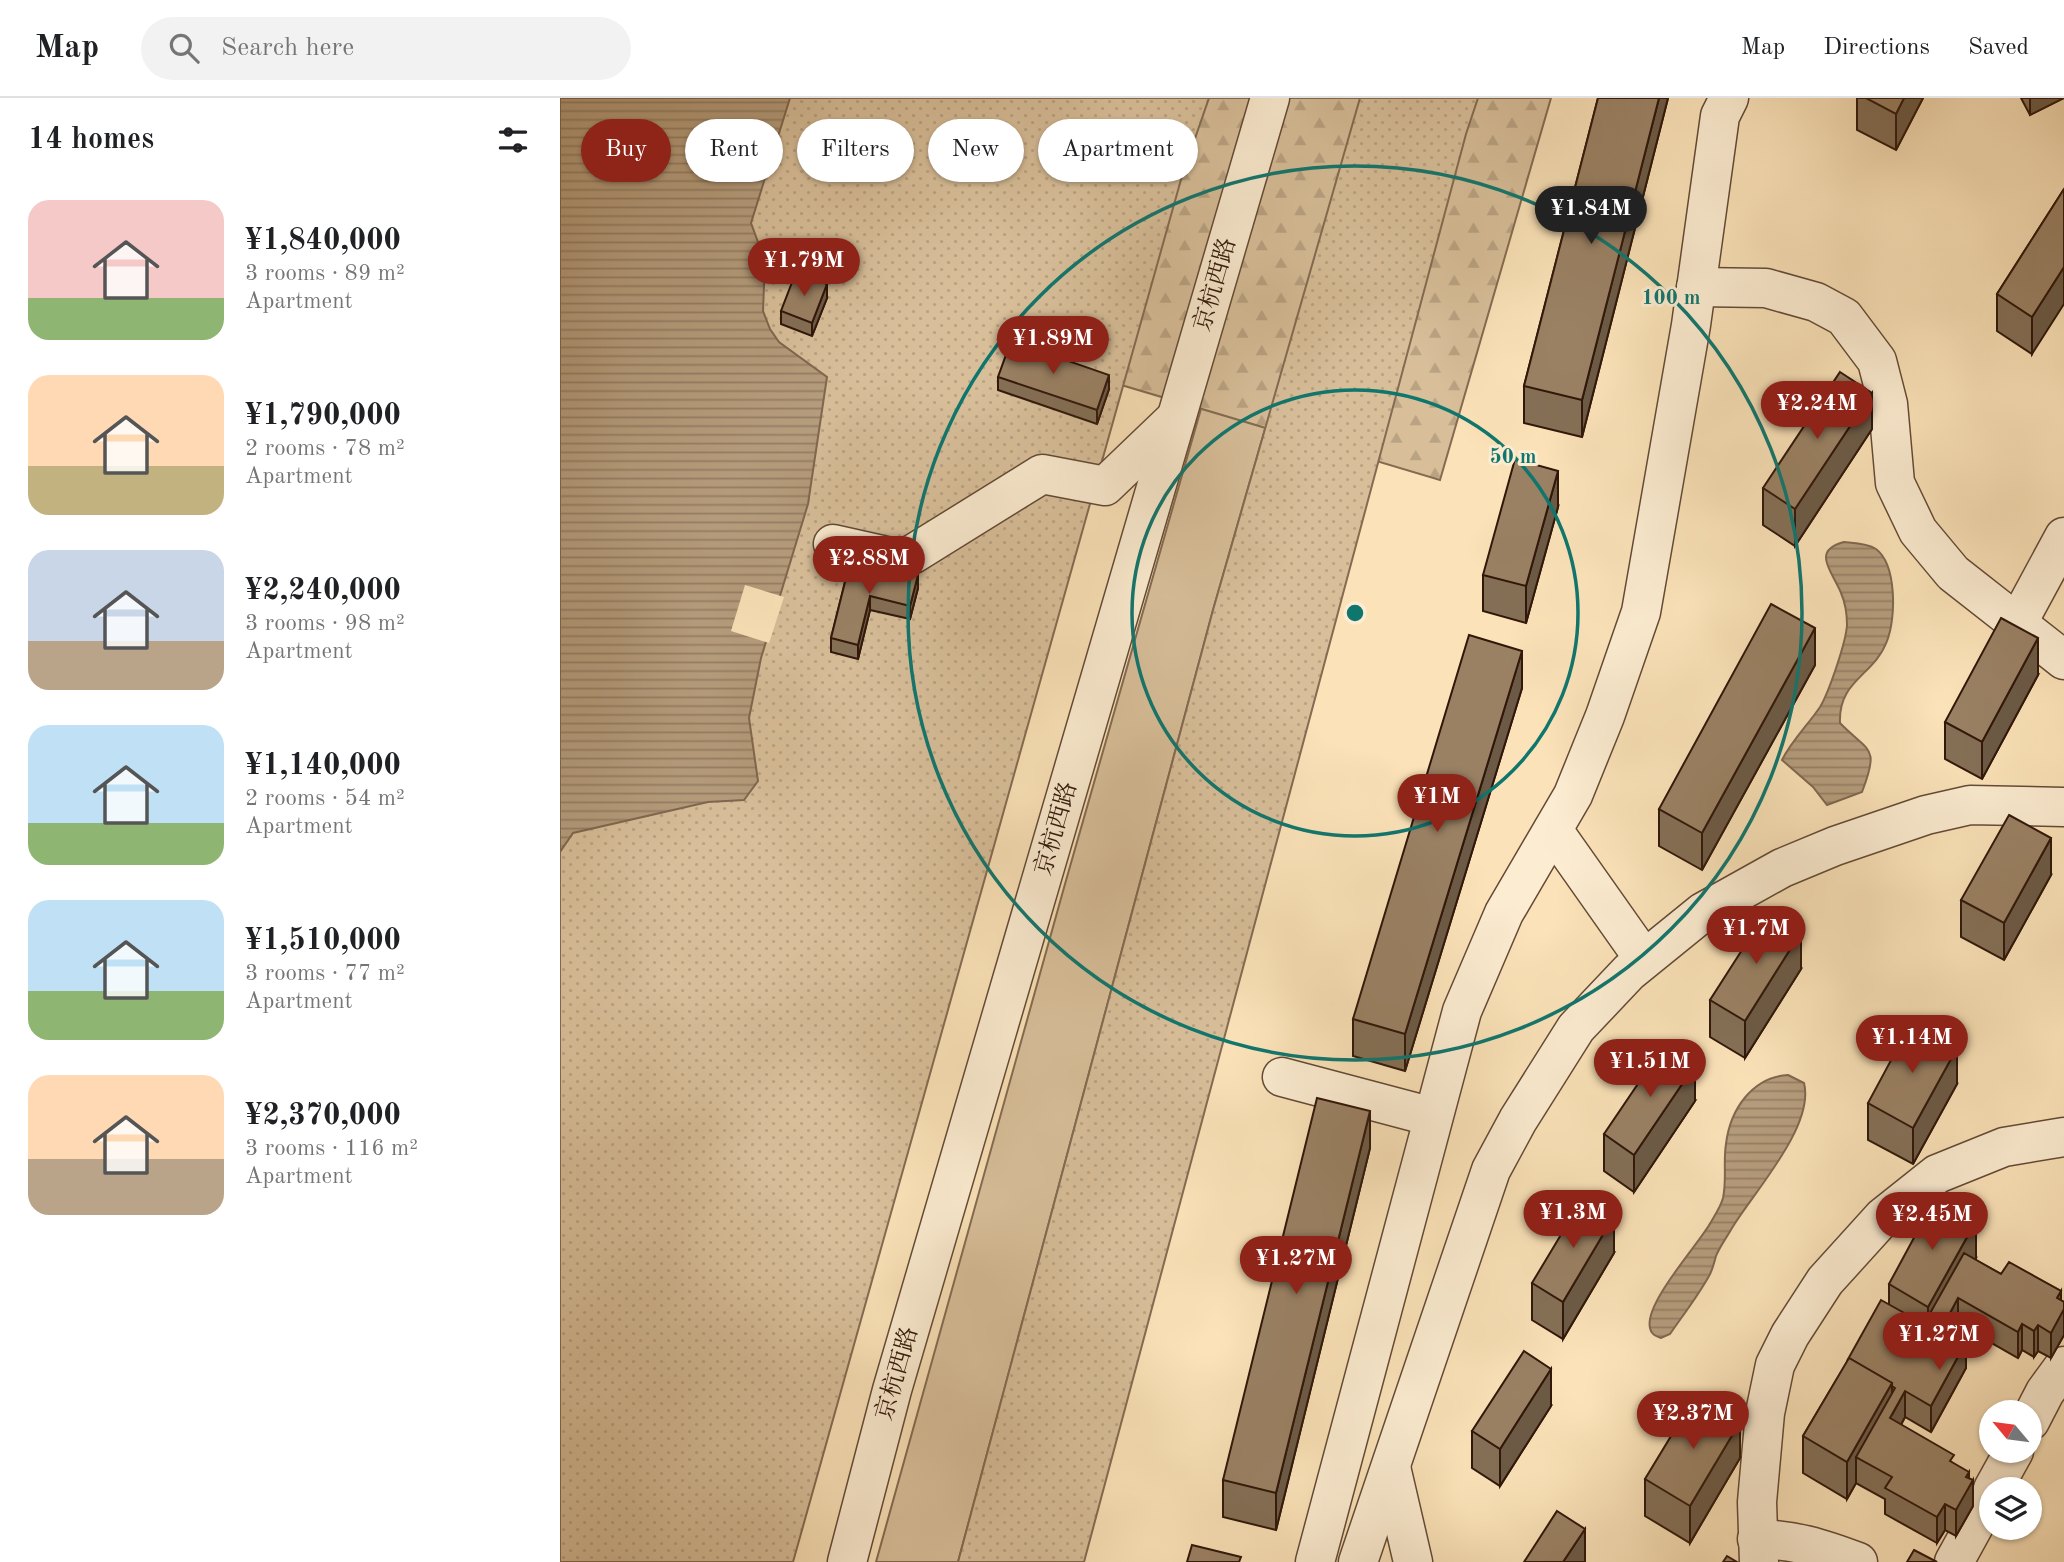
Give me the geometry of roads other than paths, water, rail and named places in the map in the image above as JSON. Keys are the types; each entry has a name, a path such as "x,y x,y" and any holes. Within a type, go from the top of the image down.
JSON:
{"street":[{"name":"京杭西路","path":"847,1562 892,1390 1270,98"},
{"path":"1315,1562 1462,1011 1504,913 1573,795 1605,716 1641,612 1696,287 1720,116 1729,98"},
{"path":"1696,287 1766,288 1816,302 1844,317 1877,361 1888,404 1895,484 1917,531 1953,573 2064,660"},
{"path":"833,544 900,559 914,554 1042,474 1105,486 1178,417"},
{"path":"2017,624 2064,537"},
{"path":"1358,1562 1491,1170 1518,1120 1576,1028 1629,972 1703,912 1782,867 1926,815 1970,805 2064,807"},
{"path":"1553,830 1644,959"},
{"path":"1282,1077 1433,1117"},
{"path":"1858,1562 1787,1540 1758,1551 1757,1502 1765,1413 1775,1365 1790,1335 1825,1281 1883,1217 1937,1174 2004,1147 2064,1137"},
{"path":"2041,1400 2064,1366"},
{"path":"1391,1465 1413,1562"},
{"path":"1954,1562 1979,1515"}]}
